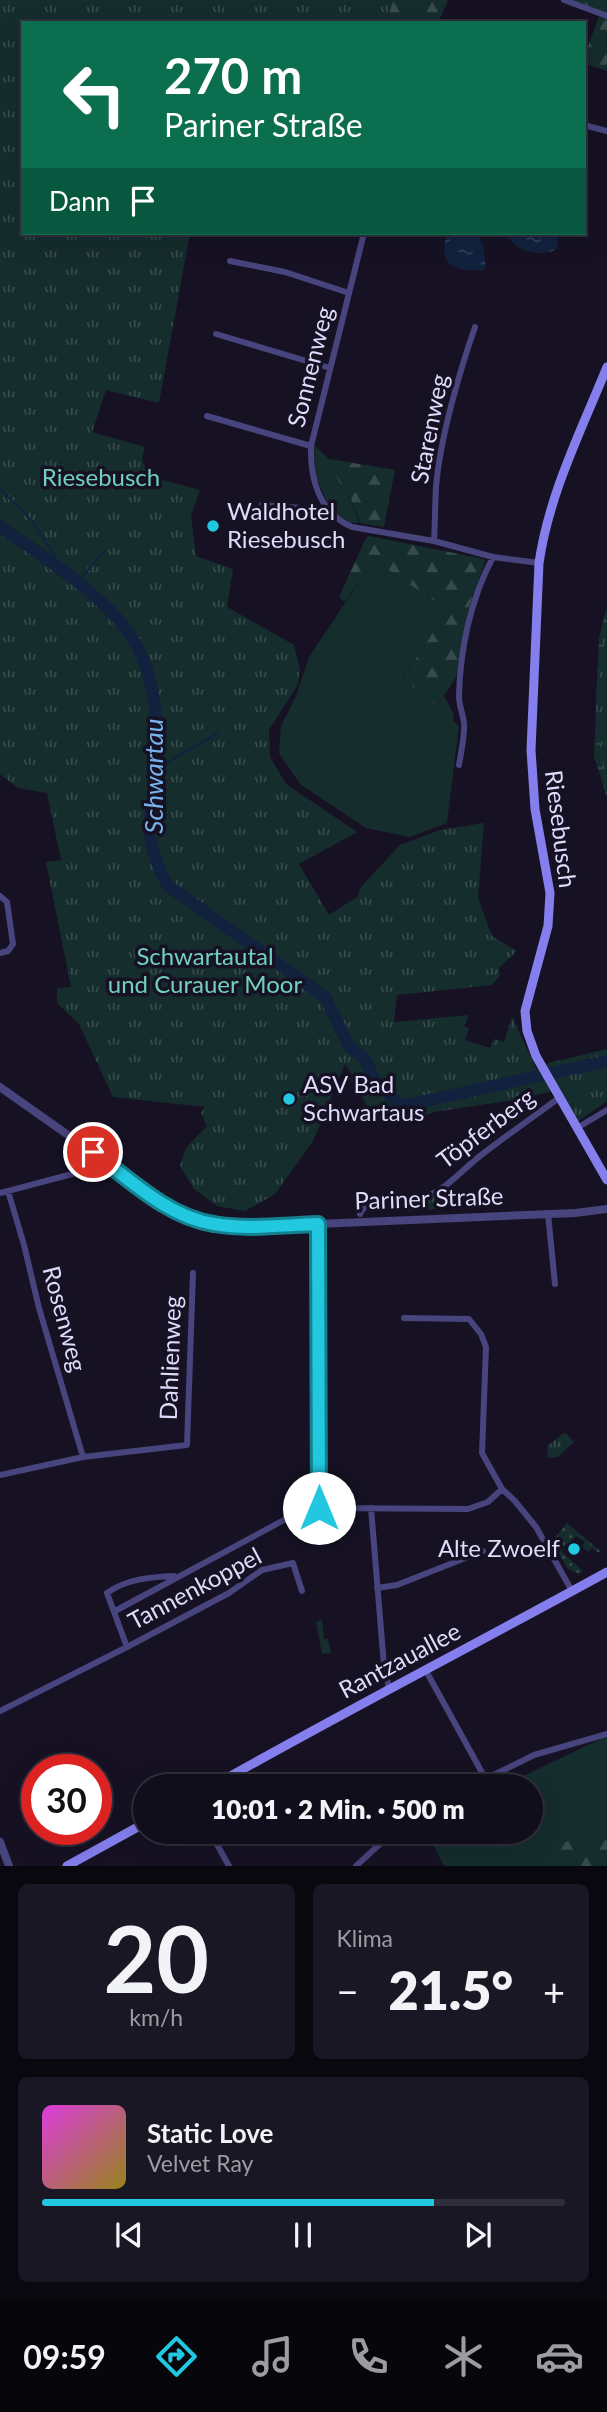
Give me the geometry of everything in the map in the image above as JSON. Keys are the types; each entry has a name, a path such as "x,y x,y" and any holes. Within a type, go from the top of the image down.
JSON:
{"main road":[{"name":"Riesebusch","path":"559,1098 530,1044 525,1011 548,926 550,893 535,810 531,750 539,563 543,532 551,505 607,367"},
{"path":"559,1098 607,1180"},
{"name":"Rantzauallee","path":"234,1774 607,1572"},
{"path":"66,1866 133,1830"}],"street":[{"path":"564,0 607,16"},
{"path":"586,126 607,131"},
{"name":"Sonnenweg","path":"327,510 318,494 313,476 311,446 364,235"},
{"path":"230,261 285,272 349,293"},
{"name":"Starenweg","path":"434,541 436,485 441,451 475,327"},
{"path":"216,334 331,368"},
{"path":"207,416 311,446"},
{"path":"262,505 327,510 352,527 539,563"},
{"path":"459,765 464,723 459,701 460,676 472,607 482,577 493,556"},
{"path":"0,897 7,902 13,944 8,951 0,953"},
{"path":"0,912 9,916"},
{"name":"Pariner Straße","path":"0,1087 171,1208 212,1224 248,1227 607,1209"},
{"name":"Töpferberg","path":"360,1213 371,1201 422,1198 435,1192 559,1098"},
{"path":"577,1128 607,1110"},
{"path":"0,1193 110,1164"},
{"name":"Rosenweg","path":"8,1191 83,1457"},
{"path":"548,1214 555,1284"},
{"path":"318,1224 319,1508"},
{"name":"Dahlienweg","path":"83,1457 187,1445 193,1273"},
{"path":"404,1318 469,1319 481,1334 486,1347 482,1453 502,1489 536,1527 572,1591"},
{"path":"0,1475 83,1457"},
{"path":"114,1611 297,1513 319,1508 468,1509 488,1502 502,1489"},
{"path":"371,1508 384,1666 389,1688"},
{"path":"377,1588 397,1585 483,1552"},
{"name":"Tannenkoppel","path":"127,1647 229,1593 262,1570 293,1563 302,1591"},
{"path":"0,1711 127,1647 107,1592 117,1585 152,1577 178,1576"},
{"path":"425,1670 483,1774"},
{"path":"494,1774 534,1755 607,1734"},
{"path":"0,1842 9,1866"},
{"path":"217,1844 229,1866"},
{"path":"356,1866 380,1844"}],"green space":[{"name":"Schwartautal und Curauer Moor","path":"0,0 391,0 391,19 388,21 21,21 21,235 190,235 159,403 106,390 92,432 145,447 142,459 148,476 200,490 191,515 196,556 233,569 227,607 294,645 300,669 298,684 269,730 270,757 286,784 357,832 299,864 329,915 357,897 361,887 400,845 440,830 484,823 478,898 492,936 517,951 499,968 500,975 492,985 397,995 394,1022 469,1015 464,1026 469,1029 465,1040 490,1048 494,1039 504,1042 512,1017 537,1070 549,1063 607,1049 607,1101 573,1125 553,1091 434,1112 406,1123 392,1123 372,1113 351,1081 353,1076 345,1064 313,1141 275,1194 245,1211 217,1206 194,1189 180,1166 186,1148 207,1126 201,1113 205,1107 113,1097 79,1024 57,1003 57,988 71,987 46,862 61,860 47,793 18,788 0,774"},
{"path":"247,0 448,0 439,21 244,21"},
{"path":"571,0 607,0 607,71 586,64 586,52 601,11"},
{"path":"314,445 329,459 340,484 346,486 359,523 348,523 329,508 316,476"},
{"path":"329,459 395,470 384,527 360,523 346,486 340,484"},
{"path":"369,536 485,561 469,607 457,675 444,696 454,715 453,721 403,678 448,610 374,560 345,602 339,597"},
{"path":"374,560 449,610 403,677 459,726 447,823 410,837 366,828 300,784 279,753 281,726 296,696 309,657"},
{"path":"607,607 607,797 594,756 599,638"},
{"path":"607,636 607,779 597,725 596,690"},
{"path":"435,1193 437,1209 405,1212 403,1202"},
{"path":"564,1433 574,1442 558,1457 548,1458 547,1446"},
{"path":"567,1523 600,1551 598,1553 592,1548 588,1552 582,1546 585,1542 576,1536 567,1543 561,1551 583,1571 579,1574 568,1569 552,1541"},
{"path":"322,1619 324,1639 328,1639 331,1653 322,1654 316,1622"},
{"path":"607,1736 607,1866 444,1866 433,1844 543,1844 543,1774 527,1774"},
{"path":"607,1825 607,1866 558,1866 548,1851 585,1832 591,1836"}],"water":[{"path":"446,235 477,235 483,246 486,268 456,268 446,259 444,244"},
{"path":"506,235 557,235 558,248 536,253 521,248"}],"waterway":[{"path":"0,489 33,522 65,573"},
{"name":"Schwartau","path":"0,526 88,590 119,620 139,651 151,684 156,719 156,771 150,835 156,861 167,885 325,997 349,1046 364,1058 377,1084 402,1106 607,1061"},
{"path":"77,583 105,550"},
{"path":"156,769 218,733"}],"place":[{"name":"Waldhotel Riesebusch","path":"213,526"},
{"name":"ASV Bad Schwartaus","path":"289,1099"},
{"name":"Alte Zwoelf","path":"574,1549"}],"route":[{"path":"93,1152 152,1196 180,1214 198,1220 248,1227 318,1224 319,1508"}]}
